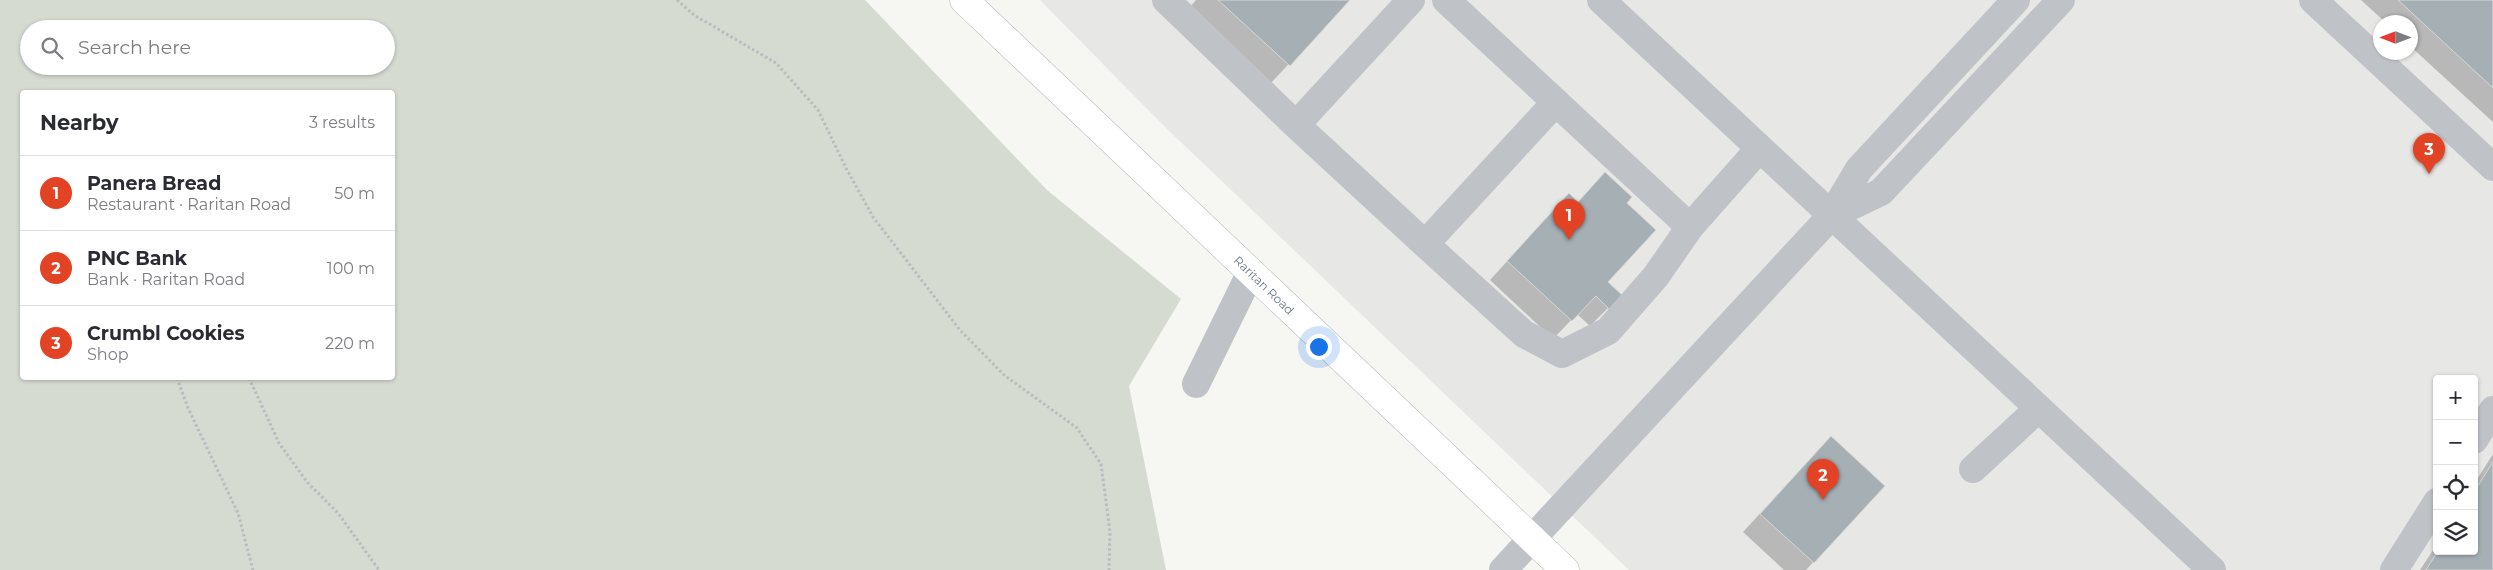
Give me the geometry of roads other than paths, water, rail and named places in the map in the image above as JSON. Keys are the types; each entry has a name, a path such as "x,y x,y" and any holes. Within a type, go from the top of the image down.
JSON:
{"main road":[{"name":"Raritan Road","path":"964,0 1565,570"}],"lane":[{"path":"1166,0 1424,244 1524,334 1562,354 1608,331 1656,276 1690,227 1759,149"},
{"path":"1296,124 1411,0"},
{"path":"1446,0 1690,227"},
{"path":"1601,0 2212,570"},
{"path":"1503,570 1831,216 1859,169 2016,0"},
{"path":"1831,216 1881,192 2061,0"},
{"path":"2313,0 2493,167"},
{"path":"1424,244 1556,102"},
{"path":"1196,384 1251,272"},
{"path":"1973,469 2038,409"},
{"path":"2478,434 2493,410"},
{"path":"2394,570 2433,508"}],"place":[{"name":"Crumbl Cookies","path":"2429,174"},
{"name":"Panera Bread","path":"1569,240"},
{"name":"PNC Bank","path":"1823,500"}]}
